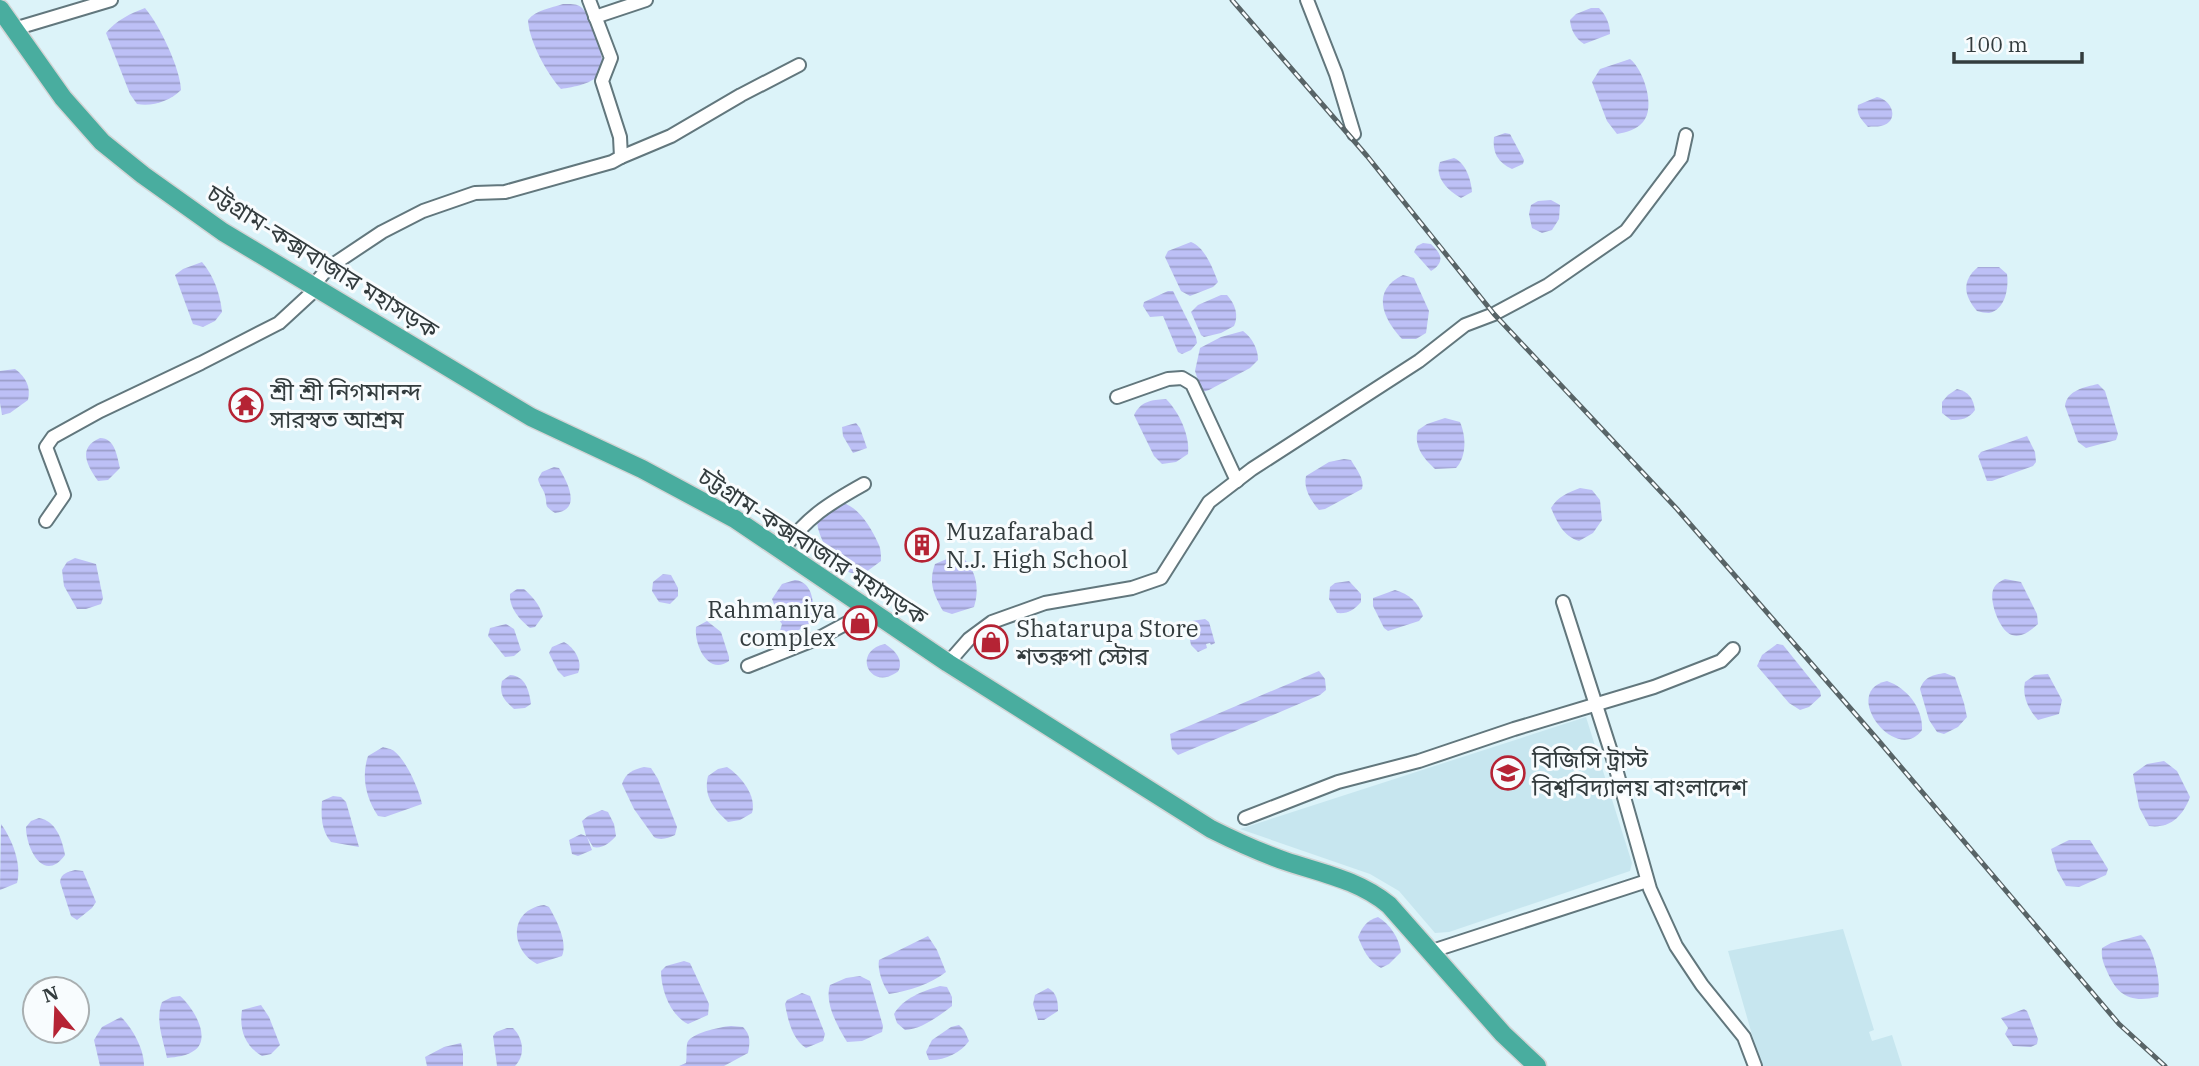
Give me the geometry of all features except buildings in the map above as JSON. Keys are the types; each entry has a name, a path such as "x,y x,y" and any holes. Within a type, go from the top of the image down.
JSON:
{"highway":[{"name":"চট্টগ্রাম-কক্সবাজার মহাসড়ক","path":"0,9 63,98 102,142 223,232 531,417 642,469 735,519 948,663 1210,829 1247,846 1374,892 1389,905 1503,1034 1537,1066"}],"street":[{"path":"14,29 111,0"},
{"path":"589,0 611,58 602,81 620,137 621,157"},
{"path":"595,17 646,0"},
{"path":"1307,0 1336,74 1354,134"},
{"path":"46,522 64,495 46,447 53,437 279,323 315,287 328,268 382,232 423,211 475,193 505,192 611,162 671,136 799,65"},
{"path":"948,663 968,639 992,622 1045,603 1132,588 1161,578 1209,502 1237,481 1408,368 1465,325 1494,314 1548,285 1626,231 1681,158 1686,135"},
{"path":"1117,397 1168,379 1182,378 1192,384 1237,481"},
{"path":"782,551 806,521 829,503 864,484"},
{"path":"1563,601 1597,703 1647,881 1676,946 1702,985 1744,1037 1755,1066"},
{"path":"748,666 821,638 849,622 865,607"},
{"path":"1245,818 1338,782 1419,761 1654,687 1721,661 1734,649"},
{"path":"1429,952 1647,881"}],"shaded area":[{"name":"বিজিসি ট্রাস্ট বিশ্ববিদ্যালয় বাংলাদেশ","path":"1586,717 1632,863 1630,871 1449,932 1435,933 1399,891 1370,874 1240,829"},
{"path":"1843,929 1874,1030 1869,1032 1872,1041 1892,1035 1902,1066 1761,1066 1728,951"}],"water":[{"path":"563,4 579,6 587,14 598,40 602,66 601,72 593,79 561,89 540,57 528,20 539,12"},
{"path":"145,8 168,47 181,90 172,97 149,105 137,104 130,94 106,33 119,21"},
{"path":"1599,8 1604,14 1610,34 1584,44 1574,34 1570,20 1576,14"},
{"path":"1630,59 1640,72 1647,89 1647,116 1640,125 1617,134 1607,121 1592,82 1600,69"},
{"path":"1877,97 1890,106 1891,120 1887,124 1868,127 1859,115 1858,105"},
{"path":"1510,134 1524,160 1523,164 1512,169 1500,160 1494,147 1494,137"},
{"path":"1454,158 1465,168 1472,192 1461,198 1451,192 1439,173 1440,162"},
{"path":"1551,200 1560,205 1559,219 1552,230 1542,233 1532,228 1529,214 1531,205 1538,201"},
{"path":"1191,242 1204,253 1218,282 1213,287 1190,296 1181,291 1165,257 1168,251"},
{"path":"1423,243 1431,244 1440,255 1440,261 1431,271 1414,252 1417,246"},
{"path":"202,262 216,286 222,312 215,321 203,327 193,324 175,275"},
{"path":"1978,267 1999,267 2007,274 2005,298 1999,308 1989,313 1977,311 1967,294 1969,278"},
{"path":"1403,275 1414,278 1429,311 1426,333 1416,339 1402,339 1389,322 1383,305 1387,288"},
{"path":"1173,291 1196,337 1197,343 1182,354 1178,352 1163,316 1150,317 1143,306 1144,302"},
{"path":"1227,295 1234,306 1234,326 1204,337 1191,312 1198,305"},
{"path":"1243,331 1254,344 1258,360 1250,368 1202,392 1195,371 1200,348 1221,337"},
{"path":"15,369 27,383 28,400 10,413 2,415 0,371"},
{"path":"2098,384 2105,391 2118,434 2116,440 2086,448 2078,442 2065,406 2073,393"},
{"path":"1957,389 1970,396 1975,410 1965,418 1951,420 1942,413 1942,402"},
{"path":"1166,399 1183,424 1188,454 1176,462 1162,464 1154,456 1134,415 1147,402"},
{"path":"1445,418 1460,422 1464,452 1456,468 1435,469 1420,452 1418,430"},
{"path":"856,423 867,448 853,453 843,436 842,427"},
{"path":"2027,436 2035,452 2036,462 2033,466 1987,481 1978,456 1981,452"},
{"path":"100,438 112,444 120,468 108,480 98,481 90,469 86,452 93,442"},
{"path":"1351,460 1357,470 1362,489 1319,510 1308,494 1306,476 1329,462"},
{"path":"554,467 559,468 566,481 571,501 563,511 555,513 547,507 538,479 542,472"},
{"path":"1580,488 1592,490 1600,500 1602,520 1593,533 1579,541 1565,532 1551,508 1567,493"},
{"path":"839,503 857,512 868,524 880,547 881,561 862,575 849,572 835,561 820,533 817,520"},
{"path":"75,558 96,564 103,598 101,604 77,609 64,586 62,570 67,562"},
{"path":"949,558 963,558 974,574 977,587 974,607 952,614 943,611 932,583 935,564"},
{"path":"663,574 671,575 678,588 678,596 670,604 659,602 652,591 653,582"},
{"path":"2005,579 2021,582 2037,614 2038,624 2016,636 2003,628 1994,609 1993,590"},
{"path":"795,580 806,585 812,595 813,621 785,636 780,631 782,624 776,616 772,599 782,584"},
{"path":"1349,581 1361,594 1361,602 1350,611 1337,613 1329,599 1330,587 1335,583"},
{"path":"517,589 524,589 540,608 543,616 535,627 530,628 513,609 510,594"},
{"path":"1395,590 1412,599 1423,616 1419,621 1388,631 1373,606 1373,598"},
{"path":"1205,619 1209,622 1215,643 1206,644 1207,648 1198,652 1191,645 1187,626 1192,621"},
{"path":"707,621 721,632 729,657 729,661 721,665 709,662 697,642 696,627"},
{"path":"506,624 514,629 521,650 514,656 505,657 488,636 490,628"},
{"path":"564,642 575,652 579,669 578,673 564,677 549,653 552,647"},
{"path":"885,644 898,656 900,668 894,674 877,677 871,673 867,661 875,648"},
{"path":"1777,644 1783,645 1820,691 1821,696 1809,707 1800,710 1789,703 1757,666 1762,655"},
{"path":"1319,671 1325,679 1326,690 1320,695 1178,755 1172,749 1170,734"},
{"path":"1945,673 1955,677 1967,717 1958,727 1944,734 1937,732 1929,720 1920,689 1930,677"},
{"path":"2048,674 2062,700 2059,714 2038,720 2027,702 2025,682 2035,675"},
{"path":"510,675 520,678 526,685 531,704 525,708 514,709 503,697 502,681"},
{"path":"1887,681 1907,694 1920,714 1922,730 1911,739 1899,739 1887,733 1870,710 1869,698 1874,687"},
{"path":"383,747 399,755 415,783 422,804 385,817 378,816 374,809 365,779 368,756"},
{"path":"2164,761 2177,771 2190,797 2175,820 2163,825 2149,826 2139,807 2133,774 2147,764"},
{"path":"644,767 651,768 658,779 677,827 675,835 662,839 654,837 634,809 622,784 630,772"},
{"path":"727,767 747,787 753,807 752,813 740,820 728,822 711,802 707,790 708,776"},
{"path":"333,796 341,797 346,802 359,847 331,842 325,833 322,801"},
{"path":"602,810 608,812 616,836 600,847 593,847 587,837 592,850 578,856 572,854 569,840 581,834 586,836 582,821"},
{"path":"39,818 54,827 64,849 65,855 50,866 43,865 38,860 29,845 26,827"},
{"path":"1,824 15,852 18,876 17,883 0,890"},
{"path":"2069,840 2090,840 2108,869 2106,875 2079,887 2066,886 2057,870 2051,849"},
{"path":"75,870 83,871 96,902 77,920 71,916 60,882 63,875"},
{"path":"544,905 549,907 558,924 563,950 562,956 537,964 522,950 517,931 524,914 532,908"},
{"path":"1378,917 1393,932 1401,952 1381,968 1369,958 1358,937 1365,924"},
{"path":"2141,935 2149,947 2159,982 2158,997 2148,999 2132,998 2120,991 2110,978 2102,954 2102,948 2111,943"},
{"path":"928,936 946,972 919,986 889,994 881,977 879,960"},
{"path":"684,961 690,963 709,1004 708,1015 688,1024 676,1015 665,994 661,978 661,971 666,966"},
{"path":"860,976 870,981 883,1026 882,1032 862,1041 847,1042 830,1007 830,985 846,978"},
{"path":"940,986 947,987 952,997 952,1006 918,1027 905,1030 897,1023 894,1014 908,999"},
{"path":"1048,988 1056,998 1058,1011 1044,1020 1038,1020 1033,1004 1035,995"},
{"path":"802,993 810,996 825,1034 823,1041 806,1048 794,1034 785,1004 787,1000"},
{"path":"180,996 195,1014 202,1037 200,1044 192,1052 167,1058 160,1030 160,1009 162,1002"},
{"path":"261,1005 280,1045 271,1054 262,1056 247,1042 241,1017 242,1010"},
{"path":"2024,1009 2038,1039 2037,1044 2031,1047 2013,1046 2005,1034 2008,1028 2001,1018"},
{"path":"121,1017 137,1040 144,1066 100,1066 94,1040 102,1027"},
{"path":"959,1025 969,1041 966,1045 951,1055 929,1060 926,1052 932,1040 951,1027"},
{"path":"731,1026 743,1027 746,1030 749,1039 748,1053 724,1066 679,1066 686,1063 689,1040 706,1031"},
{"path":"507,1028 513,1028 519,1037 521,1057 515,1066 497,1066 493,1036"},
{"path":"461,1043 463,1066 427,1066 425,1057 444,1047"}],"railway":[{"path":"1232,0 1367,156 1494,314 1677,509 2119,1024 2165,1066"}],"place":[{"name":"শ্রী শ্রী নিগমানন্দ সারস্বত আশ্রম","path":"246,405"},
{"name":"Muzafarabad N.J. High School","path":"922,545"},
{"name":"Rahmaniya complex","path":"860,623"},
{"name":"Shatarupa Store শতরুপা স্টোর","path":"991,642"},
{"name":"বিজিসি ট্রাস্ট বিশ্ববিদ্যালয় বাংলাদেশ","path":"1508,773"}]}
